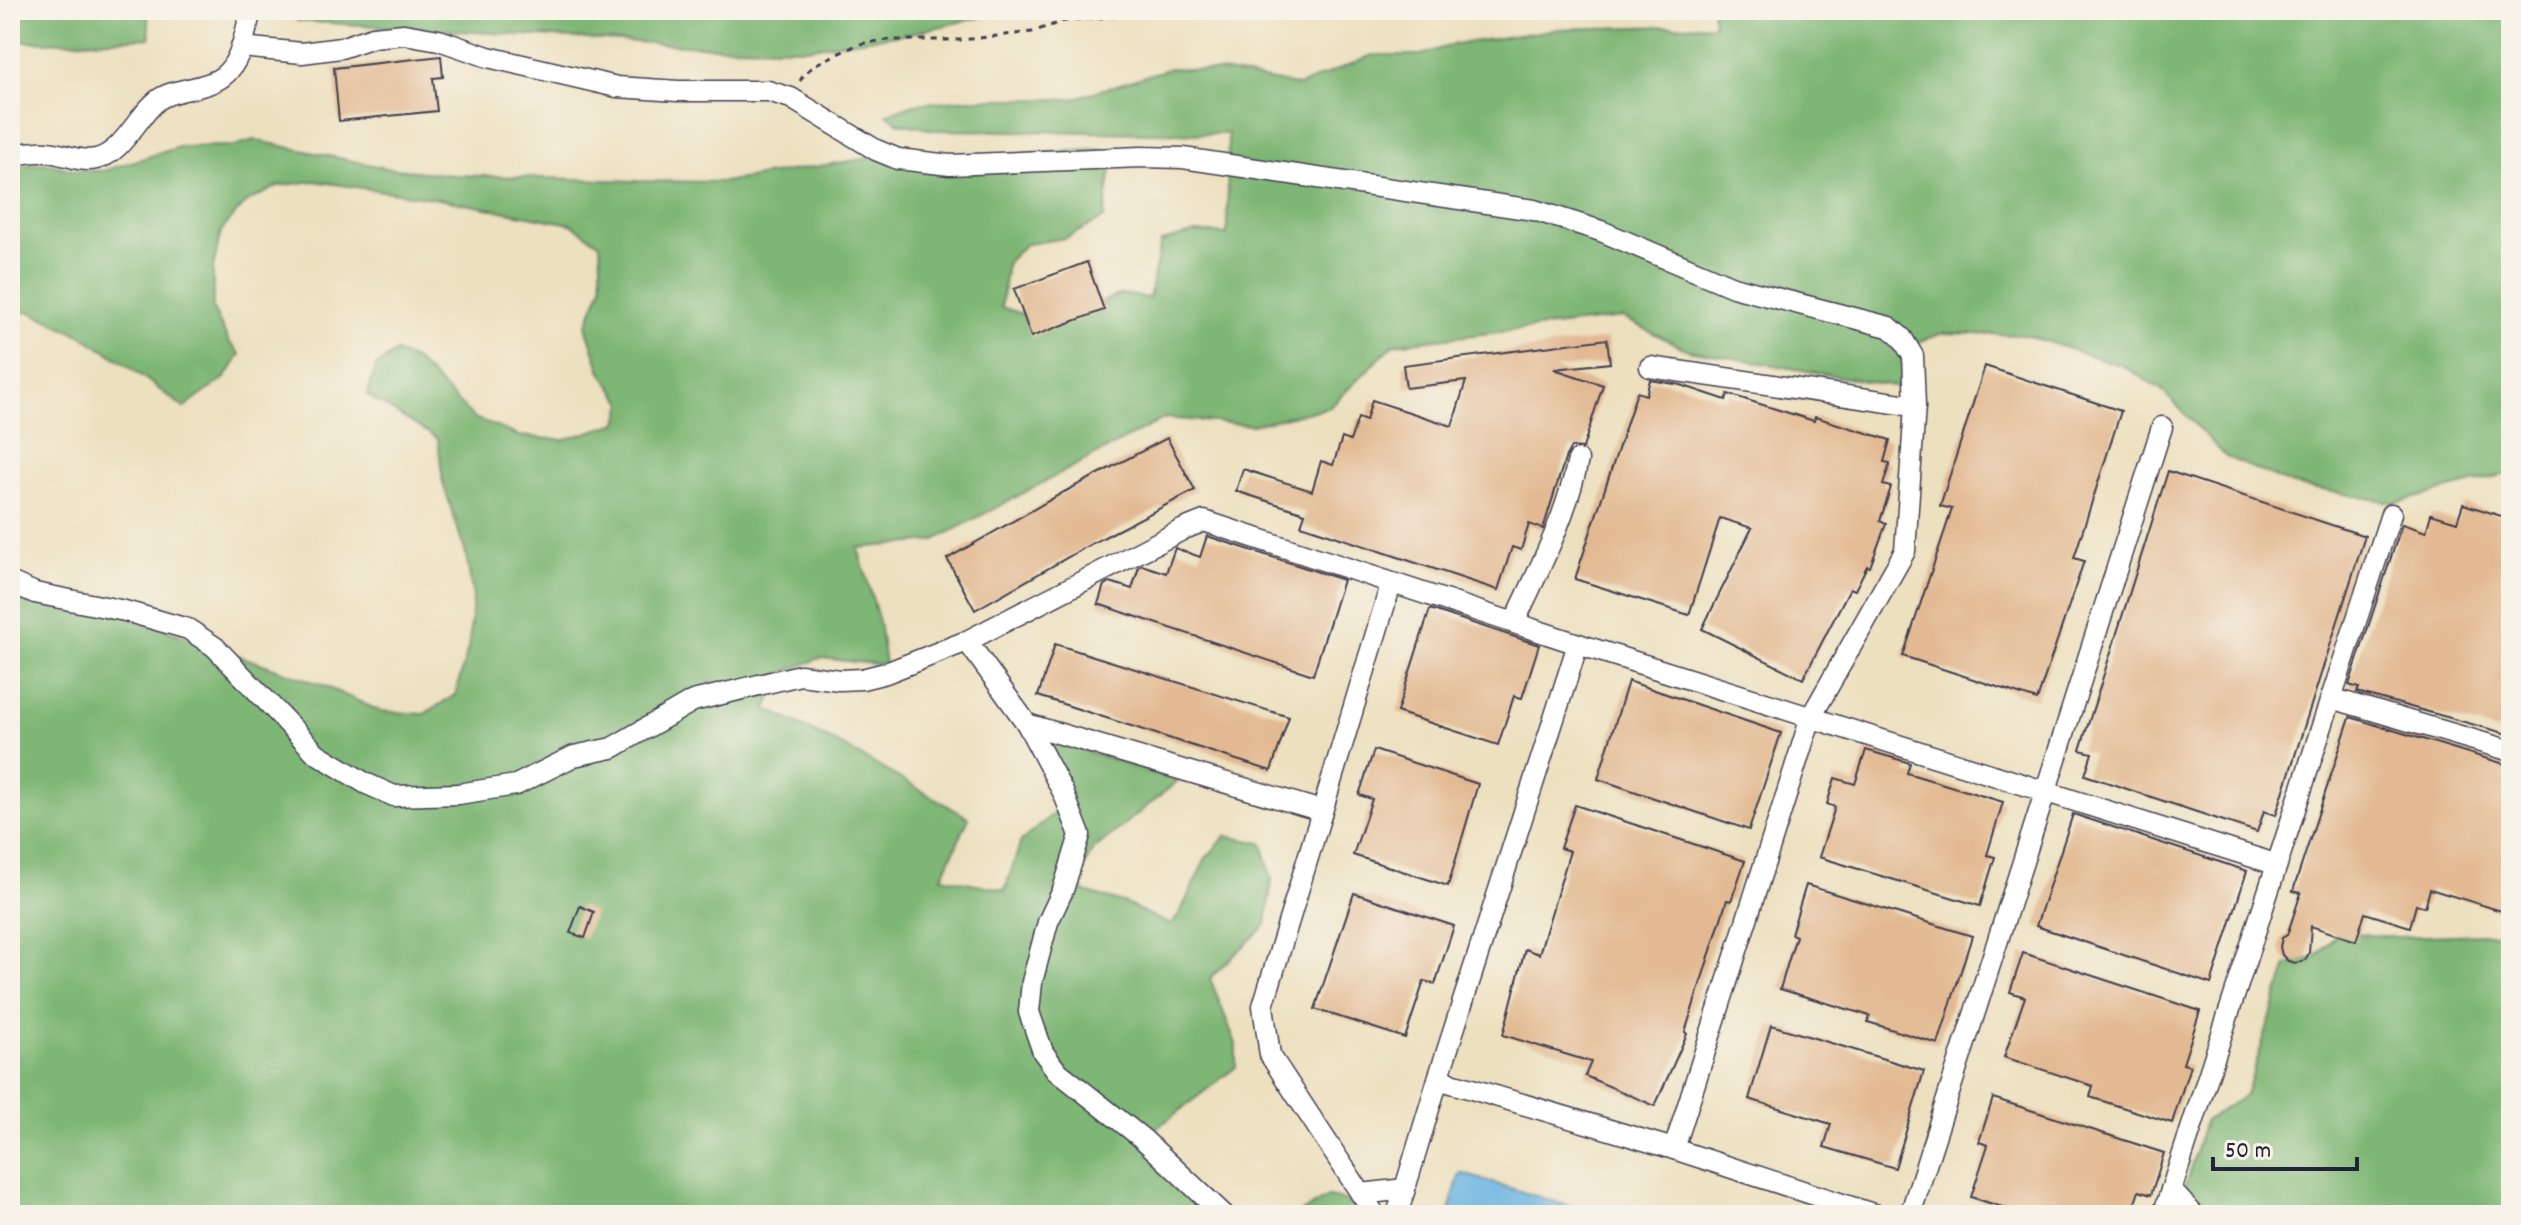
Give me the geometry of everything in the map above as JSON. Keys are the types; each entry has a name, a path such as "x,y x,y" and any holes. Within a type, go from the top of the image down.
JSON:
{"street":[{"path":"10,155 46,151 85,160 99,159 118,145 159,98 199,88 222,77 235,62 251,10"},
{"path":"241,47 302,53 341,48 373,37 404,34 439,40 488,57 617,87 768,91 791,98 857,140 898,159 950,165 1183,158 1534,210 1601,231 1733,287 1889,327 1902,338 1913,356 1915,406 1905,551 1811,717 1674,1149"},
{"path":"1650,367 1915,406"},
{"path":"1910,1215 2162,427"},
{"path":"1514,623 1560,523 1570,497 1578,460"},
{"path":"2163,1215 2391,514"},
{"path":"10,582 35,593 137,614 188,629 215,647 316,753 365,783 401,797 458,794 516,785 574,756 623,743 633,734 693,701 800,675 840,680 886,673 967,641 1204,521 1578,644 2275,864"},
{"path":"1375,1215 1270,1055 1263,1006 1391,584"},
{"path":"967,641 1027,724 1063,792 1080,835 1063,890 1048,922 1032,982 1029,1012 1043,1052 1056,1070 1143,1139 1224,1215"},
{"path":"1397,1215 1578,644"},
{"path":"2331,698 2511,751"},
{"path":"1027,724 1322,811"},
{"path":"1438,1079 1674,1149 1876,1215"},
{"path":"1361,1194 1405,1189"},
{"path":"2171,1190 2194,1215"}],"path":[{"path":"791,98 805,73 818,63 859,44 887,40 962,40 1032,32 1064,21 1122,16 1145,10"}],"green space":[{"path":"10,10 147,10 150,38 10,41"},
{"path":"291,10 1013,10 911,33 805,48 716,47 297,21"},
{"path":"1712,10 2511,10 2511,473 2396,503 2293,485 2226,457 2162,390 2123,366 2026,335 1944,333 1904,347 1905,388 1688,350 1623,318 1394,344 1330,407 1252,425 1165,418 933,541 858,548 879,622 885,665 820,658 777,675 767,709 843,746 969,818 942,877 1005,890 1021,841 1073,798 1039,735 1178,781 1093,850 1075,883 1085,892 1124,903 1171,925 1179,915 1206,858 1226,836 1262,843 1272,879 1266,925 1210,978 1236,1044 1236,1067 1140,1141 1214,1215 10,1215 10,586 124,615 322,685 380,711 424,714 455,695 469,645 473,597 466,554 443,483 438,439 367,395 376,366 396,352 416,361 474,418 519,436 563,440 618,423 623,403 601,372 586,326 602,287 600,244 571,224 439,199 314,181 278,186 245,203 221,231 213,268 213,309 229,342 240,354 226,377 184,408 123,362 82,336 29,311 10,317 10,167 45,163 74,170 103,171 179,147 234,146 254,140 386,168 453,175 724,182 880,156 938,159 1104,149 1111,169 1104,218 1066,238 1026,244 1007,262 1001,307 1029,316 1068,314 1122,294 1149,298 1161,242 1196,232 1227,234 1228,134 933,130 897,122 887,114 914,104 969,99 1072,99 1171,68 1227,72 1299,86 1372,55 1421,55 1452,45 1558,29 1714,25"},
{"path":"2338,933 2398,937 2511,933 2511,1215 2176,1215 2205,1121 2246,1095 2287,965 2316,957"},
{"path":"1328,1197 1347,1201 1357,1215 1296,1215"}],"water":[{"path":"1460,1173 1599,1215 1448,1215"}],"building":[{"path":"441,56 443,77 433,78 437,111 339,121 334,68"},
{"path":"1087,262 1104,310 1031,337 1014,289"},
{"path":"1607,339 1610,363 1554,369 1603,385 1583,448 1571,447 1566,456 1543,529 1529,524 1521,550 1512,547 1498,590 1301,525 1305,513 1236,491 1243,469 1312,491 1321,461 1333,465 1342,438 1350,441 1358,418 1366,421 1372,400 1452,426 1466,381 1406,388 1403,365"},
{"path":"1985,366 2121,411 2074,558 2084,561 2037,700 1903,656 1952,509 1940,506"},
{"path":"1650,380 1681,385 1726,400 1728,394 1814,421 1815,417 1890,440 1884,462 1890,463 1883,485 1891,487 1880,521 1886,524 1870,567 1867,566 1855,590 1850,588 1803,679 1702,629 1752,528 1720,518 1689,615 1575,579 1637,392 1646,395"},
{"path":"1167,438 1195,490 975,610 947,559"},
{"path":"2168,471 2365,536 2276,815 2264,811 2257,832 2085,775 2092,753 2080,750"},
{"path":"2463,504 2511,519 2511,735 2357,692 2359,688 2349,685 2402,524 2426,532 2431,514 2457,522"},
{"path":"1207,536 1343,580 1313,675 1098,604 1104,585 1110,582 1132,589 1142,565 1166,573 1175,548 1200,557"},
{"path":"1430,609 1539,645 1522,698 1514,696 1498,745 1397,712"},
{"path":"1055,644 1289,717 1271,771 1038,696"},
{"path":"1628,681 1781,733 1749,830 1598,779"},
{"path":"2350,717 2511,766 2511,914 2430,889 2425,907 2416,905 2410,927 2365,913 2356,941 2311,926 2309,953 2305,960 2296,963 2282,955 2282,938 2287,935 2301,893 2293,891"},
{"path":"1374,750 1478,784 1448,886 1353,855 1372,799 1359,795"},
{"path":"1866,750 1910,763 1907,773 2003,802 1987,855 1995,857 1980,906 1819,857 1835,807 1827,804 1835,778 1855,784"},
{"path":"1575,805 1745,861 1731,901 1727,900 1685,1032 1687,1034 1655,1106 1585,1076 1591,1062 1503,1035 1525,949 1539,954 1570,851 1560,848"},
{"path":"2073,814 2247,871 2211,984 2036,926"},
{"path":"1806,885 1972,936 1938,1044 1868,1022 1870,1016 1780,989 1796,936 1791,934"},
{"path":"1354,893 1454,926 1435,984 1424,981 1405,1038 1315,1009"},
{"path":"580,906 594,912 585,938 570,933"},
{"path":"2023,953 2200,1011 2183,1064 2190,1066 2172,1123 2090,1097 2093,1086 2004,1057 2025,997 2010,992"},
{"path":"1771,1025 1924,1071 1895,1168 1824,1147 1831,1124 1749,1099"},
{"path":"1993,1098 2164,1153 2151,1195 2139,1191 2131,1215 2027,1215 1971,1197 1988,1145 1979,1142"}]}
